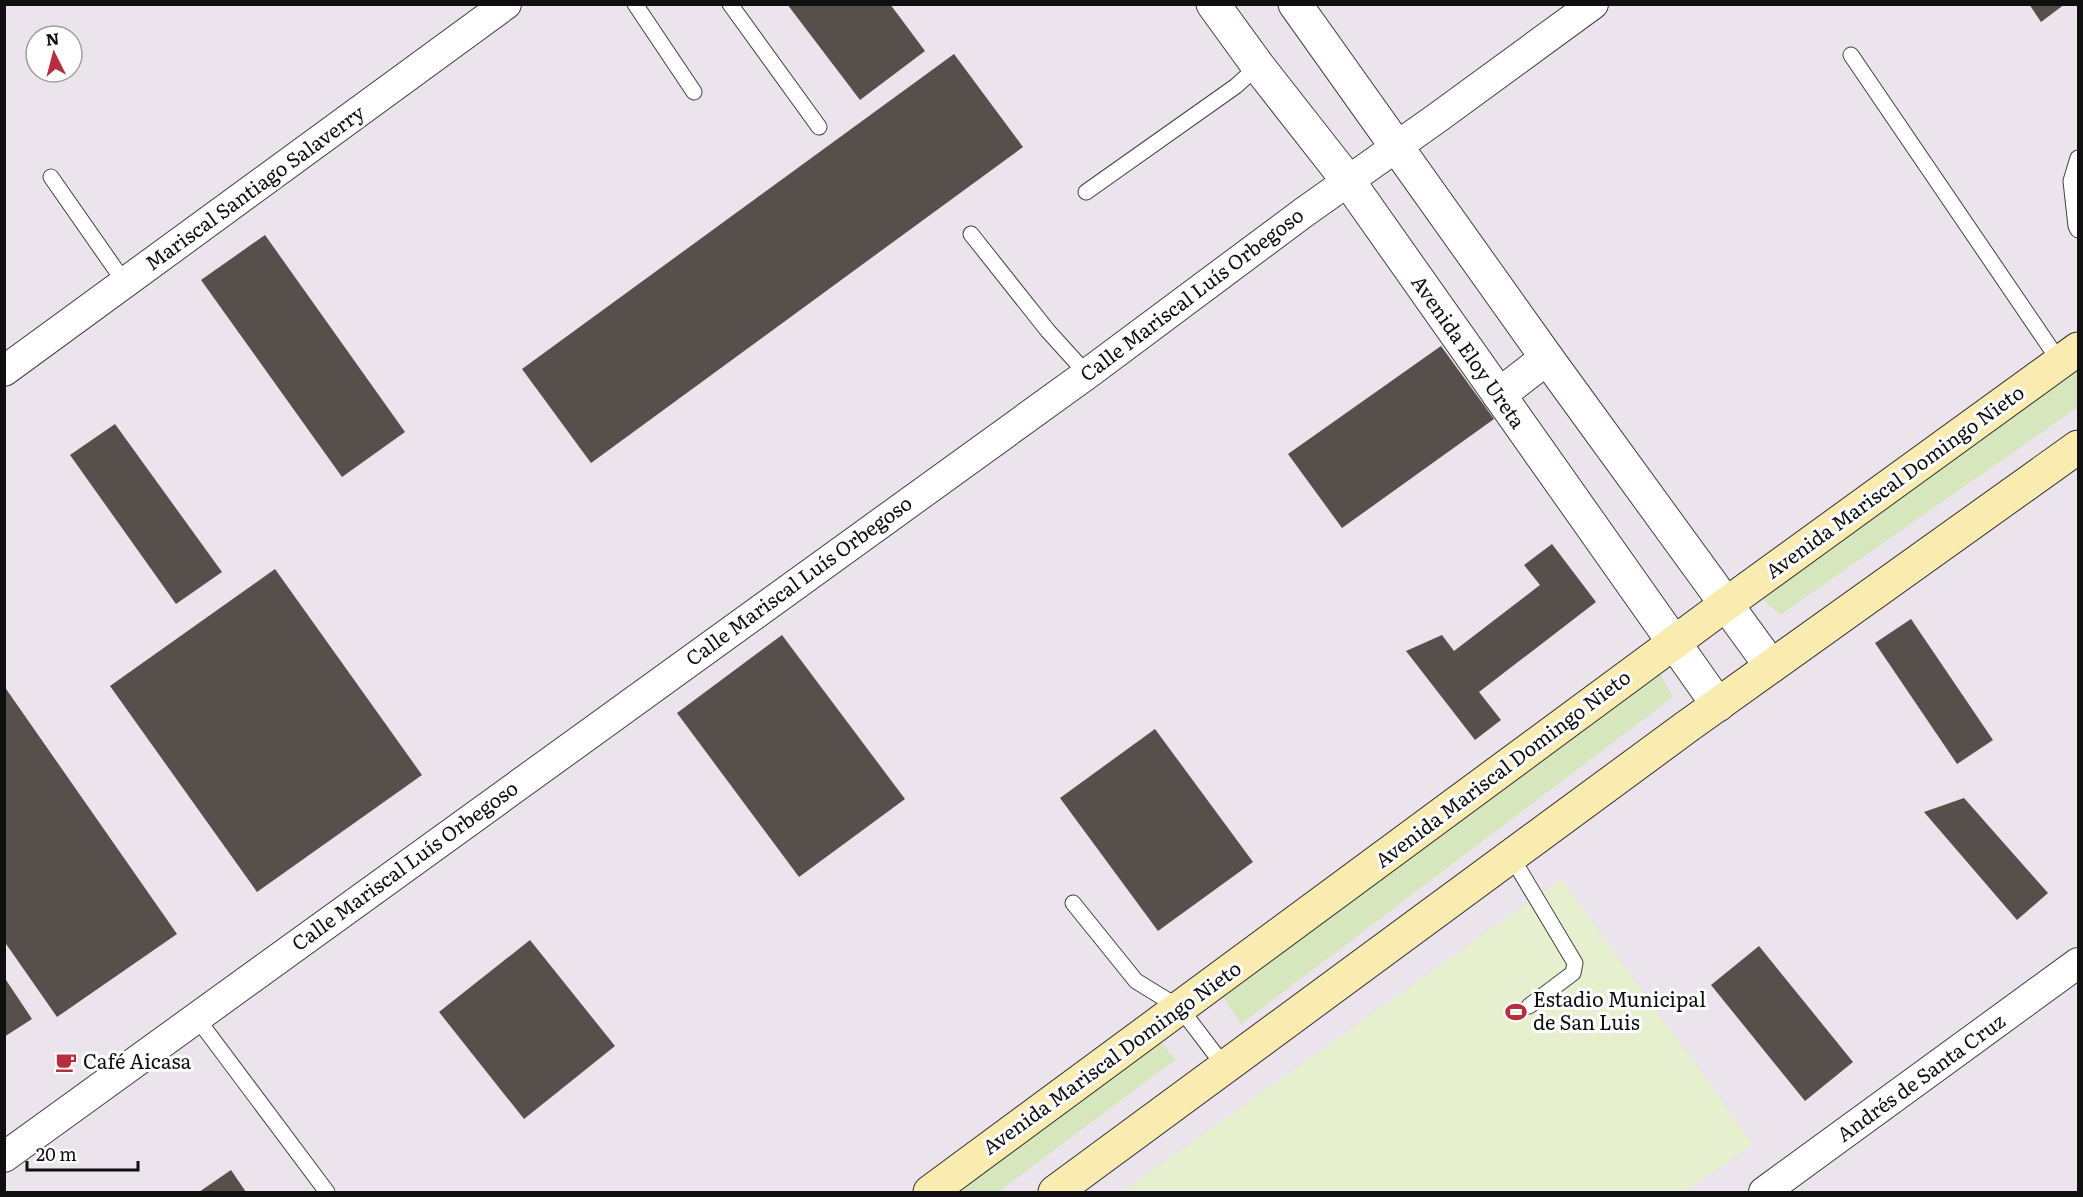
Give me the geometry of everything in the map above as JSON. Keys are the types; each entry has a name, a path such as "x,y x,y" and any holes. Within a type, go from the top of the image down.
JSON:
{"main road":[{"name":"Avenida Mariscal Domingo Nieto","path":"930,1192 1725,605 2069,356"},
{"path":"1055,1192 1770,666 2079,447"}],"street":[{"name":"Mariscal Santiago Salaverry","path":"4,371 506,4"},
{"name":"Avenida Eloy Ureta","path":"1213,4 1258,66 1349,182 1718,705"},
{"path":"1295,4 1770,666"},
{"name":"Calle Mariscal Luís Orbegoso","path":"4,1157 1087,374 1303,213 1593,4"},
{"path":"1499,395 1547,358"},
{"name":"Andrés de Santa Cruz","path":"1764,1192 2079,963"}],"lane":[{"path":"635,4 694,92"},
{"path":"730,4 819,127"},
{"path":"1851,55 2069,356"},
{"path":"1086,192 1236,86 1258,66"},
{"path":"2079,158 2071,181 2076,226 2079,230"},
{"path":"51,177 125,283"},
{"path":"971,234 1048,330 1087,374"},
{"path":"1511,856 1575,963 1573,973 1529,1006"},
{"path":"1073,903 1137,981 1180,1008 1225,1067"},
{"path":"196,1017 327,1192"}],"shaded area":[{"path":"5,5 2078,5 2078,1192 5,1192"}],"green space":[{"path":"2078,367 2078,407 1780,615 1761,597"},
{"path":"1656,666 1673,697 1241,1024 1217,988"},
{"name":"Estadio Municipal de San Luis","path":"1561,879 1753,1144 1685,1192 1122,1192"},
{"path":"1155,1037 1176,1059 998,1192 949,1192"}],"building":[{"path":"787,4 890,4 925,51 860,100"},
{"path":"2029,4 2065,4 2041,22"},
{"path":"954,54 1023,147 591,463 522,369"},
{"path":"265,235 405,432 342,477 201,280"},
{"path":"1441,346 1494,419 1342,528 1288,454"},
{"path":"115,424 222,572 176,604 70,455"},
{"path":"1552,544 1596,602 1479,692 1501,720 1475,740 1406,651 1442,635 1454,651 1540,585 1524,565"},
{"path":"275,569 422,775 257,892 110,686"},
{"path":"1911,619 1993,740 1957,764 1875,643"},
{"path":"782,635 905,799 799,877 677,713"},
{"path":"4,686 177,934 57,1017 4,941"},
{"path":"1155,729 1253,862 1158,931 1060,798"},
{"path":"1964,798 2048,893 2017,920 1924,812"},
{"path":"530,940 615,1046 524,1119 439,1012"},
{"path":"1759,946 1853,1062 1805,1101 1711,985"},
{"path":"4,977 32,1019 4,1037"},
{"path":"231,1170 246,1192 199,1192"}],"place":[{"name":"Estadio Municipal de San Luis","path":"1516,1012"},
{"name":"Café Aicasa","path":"66,1062"}]}
